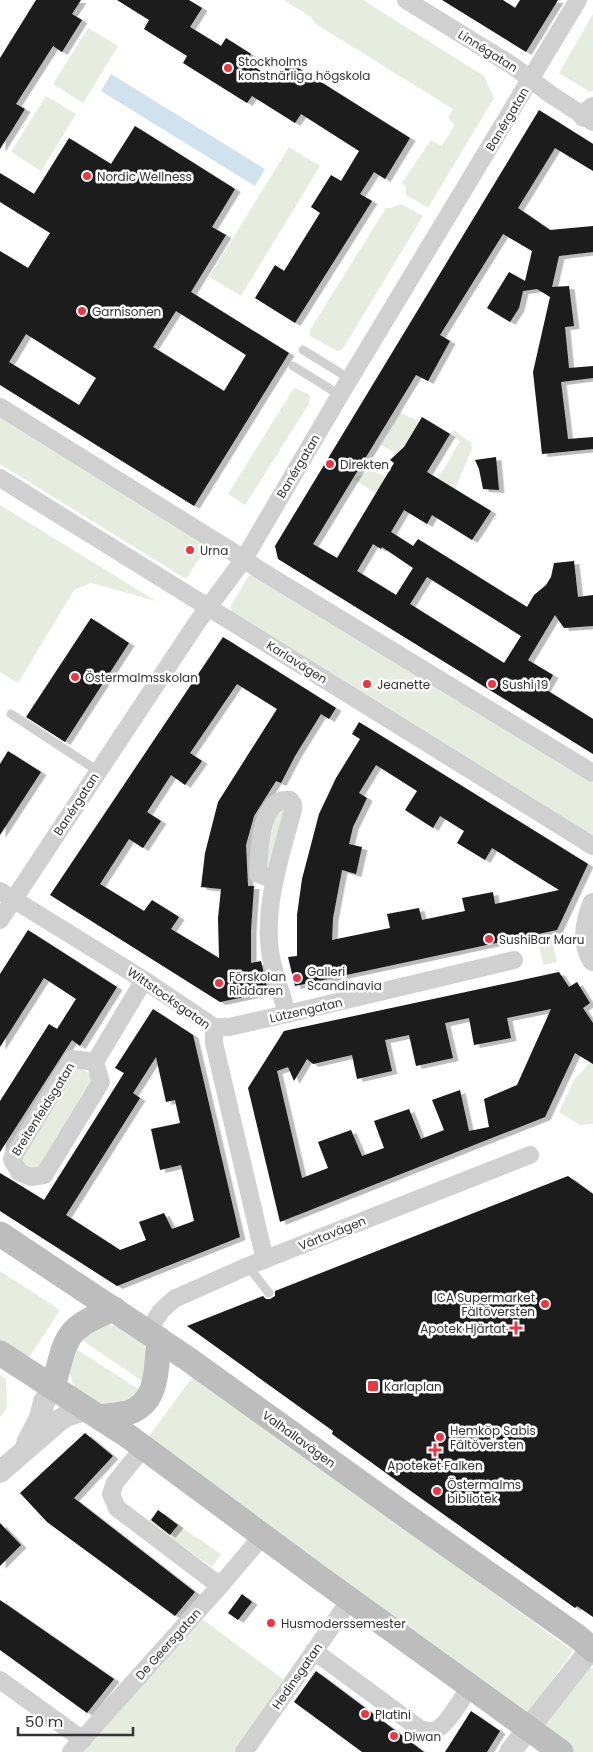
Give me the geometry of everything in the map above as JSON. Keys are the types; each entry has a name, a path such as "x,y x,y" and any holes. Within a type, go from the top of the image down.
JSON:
{"main road":[{"name":"Valhallavägen","path":"0,1234 199,1366 578,1637 592,1650"},
{"path":"53,1388 59,1360 68,1337 77,1326 114,1309"},
{"path":"93,1413 126,1413 134,1410 148,1399 157,1373 153,1335"},
{"path":"0,1353 143,1448 561,1752"}],"street":[{"name":"Linnégatan","path":"406,0 590,116"},
{"name":"Banérgatan","path":"0,920 7,895 98,771 196,624 210,608 244,559 340,395 578,0"},
{"path":"0,407 258,569 593,773"},
{"name":"Karlavägen","path":"0,478 593,846"},
{"path":"275,880 270,923 270,951 287,1014"},
{"name":"Wittstocksgatan","path":"7,895 144,980 214,1027 214,1043 265,1260"},
{"path":"593,904 586,927 586,942 593,960"},
{"name":"Lützengatan","path":"214,1027 229,1026 287,1014 514,960"},
{"name":"Breitenfeldsgatan","path":"95,1062 72,1059 12,1159 19,1172 31,1177 44,1175 101,1082 95,1062 144,980"},
{"name":"Värtavägen","path":"153,1335 161,1311 174,1299 248,1266 530,1154"},
{"path":"23,1450 40,1418 44,1402 53,1388"},
{"path":"0,1472 23,1450 66,1416 93,1413"},
{"path":"143,1448 115,1483 111,1494 117,1508 220,1586"},
{"name":"De Geersgatan","path":"77,1746 263,1535"},
{"name":"Hedinsgatan","path":"244,1752 350,1600"},
{"path":"510,1752 592,1650"},
{"path":"314,1651 420,1729 433,1731 443,1726 470,1686"},
{"path":"0,1680 77,1746"}],"lane":[{"path":"303,350 350,379"},
{"path":"293,366 340,395"},
{"path":"11,714 98,771"},
{"path":"248,1266 269,1293"}],"shaded area":[{"path":"283,0 363,0 484,76 494,98 428,208 406,195 406,187 402,183 431,140 442,146 455,125 448,118 453,109 316,24 311,17"},
{"path":"593,14 593,91 590,92 559,73"},
{"path":"88,28 118,46 83,103 53,84"},
{"path":"46,96 76,114 41,171 11,152"},
{"path":"289,147 320,166 241,296 209,277"},
{"path":"401,204 423,216 344,347 338,351 310,336 310,330 386,208"},
{"path":"294,388 308,394 310,397 309,404 245,505 228,494"},
{"path":"400,412 419,422 399,455 381,445"},
{"path":"0,414 208,545 186,579 0,464"},
{"path":"454,430 471,443 472,449 455,489 438,479 460,441 450,434"},
{"path":"371,470 386,477 376,493 353,479"},
{"path":"0,505 156,601 91,583 74,590 18,683 0,672"},
{"path":"250,574 256,574 593,783 593,839 233,613 230,607"},
{"path":"286,806 273,866 268,870 263,868 269,820"},
{"path":"552,940 557,962 543,965 538,942"},
{"path":"590,1062 593,1064 593,1124 580,1125 559,1112 574,1080"},
{"path":"80,1068 95,1077 38,1170 19,1163 72,1069"},
{"path":"0,1271 60,1310 28,1359 0,1341"},
{"path":"113,1325 130,1332 143,1344 146,1349 145,1383 79,1338 84,1334"},
{"path":"73,1347 140,1390 134,1396 115,1405 99,1404 77,1390 69,1371"},
{"path":"0,1375 6,1379 7,1408 0,1417"},
{"path":"194,1375 573,1651 527,1715 147,1439"},
{"path":"150,1520 170,1535 178,1525 221,1554 212,1567 149,1522"},
{"path":"202,1619 283,1679 235,1752 82,1752"},
{"path":"593,1668 593,1752 574,1752 541,1728 588,1669"}],"water":[{"path":"111,74 265,169 255,186 101,91"}],"building":[{"path":"36,0 81,0 72,14 82,20 62,52 53,46 16,104 25,109 0,149 0,58"},
{"path":"117,0 189,0 202,8 190,27 221,46 226,38 251,54 246,62 277,81 289,62 410,138 385,179 374,172 360,194 372,201 295,323 255,298 275,265 284,271 320,213 311,207 331,175 341,181 359,151 301,114 295,123 252,96 247,103 183,63 187,56 144,29 149,20"},
{"path":"442,0 503,0 515,8 520,0 558,0 526,52"},
{"path":"539,110 593,144 593,171 555,148 518,208 550,230 593,226 593,252 559,256 552,287 569,286 574,326 565,327 569,368 593,366 593,378 561,382 568,439 593,437 593,449 542,454 533,372 550,297 537,289 523,291 519,308 510,322 487,308 509,272 525,281 532,251 503,234 440,335 450,341 428,381 416,375 313,544 337,558 394,463 390,460 404,447 422,417 450,434 427,472 491,511 472,540 432,515 427,524 404,510 391,532 413,546 418,539 527,607 534,595 546,585 551,577 554,563 574,561 578,597 593,595 593,626 564,628 555,615 528,660 553,675 545,689 593,719 593,754 278,559 275,546","holes":["373,544 381,549 382,547 413,568 396,595 357,571","427,577 521,636 504,663 410,604"]},
{"name":"Garnisonen","path":"135,126 235,189 212,227 226,235 191,292 289,353 194,506 0,385 0,251 28,268 50,233 0,202 0,173 34,194 69,138 111,164","holes":["176,311 246,355 224,391 153,347","26,334 96,378 79,405 9,362"]},
{"path":"496,457 499,490 483,489 475,460"},
{"path":"91,618 129,643 65,742 26,717"},
{"path":"223,637 336,708 329,719 321,714 281,783 276,781 254,816 246,845 248,886 254,886 251,963 261,961 268,992 220,1002 50,895","holes":["237,684 277,709 218,802 205,853 201,887 221,889 218,918 219,958 171,929 179,917 152,900 144,911 100,884 129,839 143,848 161,821 147,812 171,775 185,785 202,761 190,753"]},
{"path":"359,722 588,864 557,930 295,986 288,957 297,956 297,915 302,879 319,814 336,778 360,739 352,734","holes":["376,765 417,791 405,810 433,828 440,816 464,831 457,843 485,860 492,848 559,890 495,904 493,892 462,898 465,911 422,920 419,908 387,914 390,928 332,940 333,918 342,870 356,874 362,847 349,844 353,827 367,798 359,793"]},
{"path":"8,751 41,772 0,835 0,764"},
{"path":"28,930 117,987 80,1046 72,1040 0,1152 0,1101 49,1024 57,1029 76,999 44,978 0,1047 0,974"},
{"path":"559,972 569,987 577,982 590,1003 583,1008 593,1023 593,1064 575,1053 545,1117 280,1222 248,1088 284,1031","holes":["551,1009 517,1085 484,1099 489,1127 469,1131 460,1090 432,1100 444,1130 421,1139 409,1109 374,1121 384,1148 362,1156 351,1130 318,1142 328,1168 302,1178 277,1071 288,1067 294,1081 307,1059 313,1064 352,1055 357,1079 392,1071 385,1040 409,1035 416,1066 453,1058 445,1023 469,1018 474,1045 511,1038 507,1018"]},
{"path":"153,1009 193,1035 240,1237 117,1286 0,1211 0,1173 44,1200 124,1073 115,1068","holes":["156,1057 166,1102 175,1100 180,1123 151,1129 160,1170 181,1165 194,1221 172,1229 164,1213 139,1222 146,1240 120,1250 66,1215 140,1098 133,1093"]},
{"path":"568,1176 593,1194 593,1617 577,1606 575,1608 408,1489 332,1434 333,1431 187,1326 263,1296 266,1299 270,1299 275,1296 275,1291"},
{"path":"85,1433 113,1456 74,1498 195,1592 175,1616 47,1522 20,1493"},
{"path":"158,1510 178,1525 170,1535 151,1520"},
{"path":"0,1523 21,1545 0,1566"},
{"path":"242,1594 252,1602 238,1620 228,1613"},
{"path":"0,1600 114,1679 87,1713 0,1650"},
{"path":"316,1671 424,1752 362,1752 294,1702"},
{"path":"471,1711 500,1731 487,1752 445,1752"}],"place":[{"name":"Stockholms konstnärliga högskola","path":"228,68"},
{"name":"Nordic Wellness","path":"87,176"},
{"name":"Garnisonen","path":"82,311"},
{"name":"Direkten","path":"330,464"},
{"name":"Urna","path":"190,550"},
{"name":"Östermalmsskolan","path":"75,677"},
{"name":"Jeanette","path":"367,684"},
{"name":"Sushi 19","path":"492,684"},
{"name":"SushiBar Maru","path":"489,939"},
{"name":"Galleri Scandinavia","path":"297,978"},
{"name":"Förskolan Riddaren","path":"219,983"},
{"name":"ICA Supermarket Fältöversten","path":"545,1304"},
{"name":"Apotek Hjärtat","path":"516,1328"},
{"name":"Karlaplan","path":"373,1386"},
{"name":"Hemköp Sabis Fältöversten","path":"440,1437"},
{"name":"Apoteket Falken","path":"435,1450"},
{"name":"Östermalms bibliotek","path":"437,1491"},
{"name":"Husmoderssemester","path":"271,1623"},
{"name":"Platini","path":"365,1714"},
{"name":"Diwan","path":"394,1736"}]}
